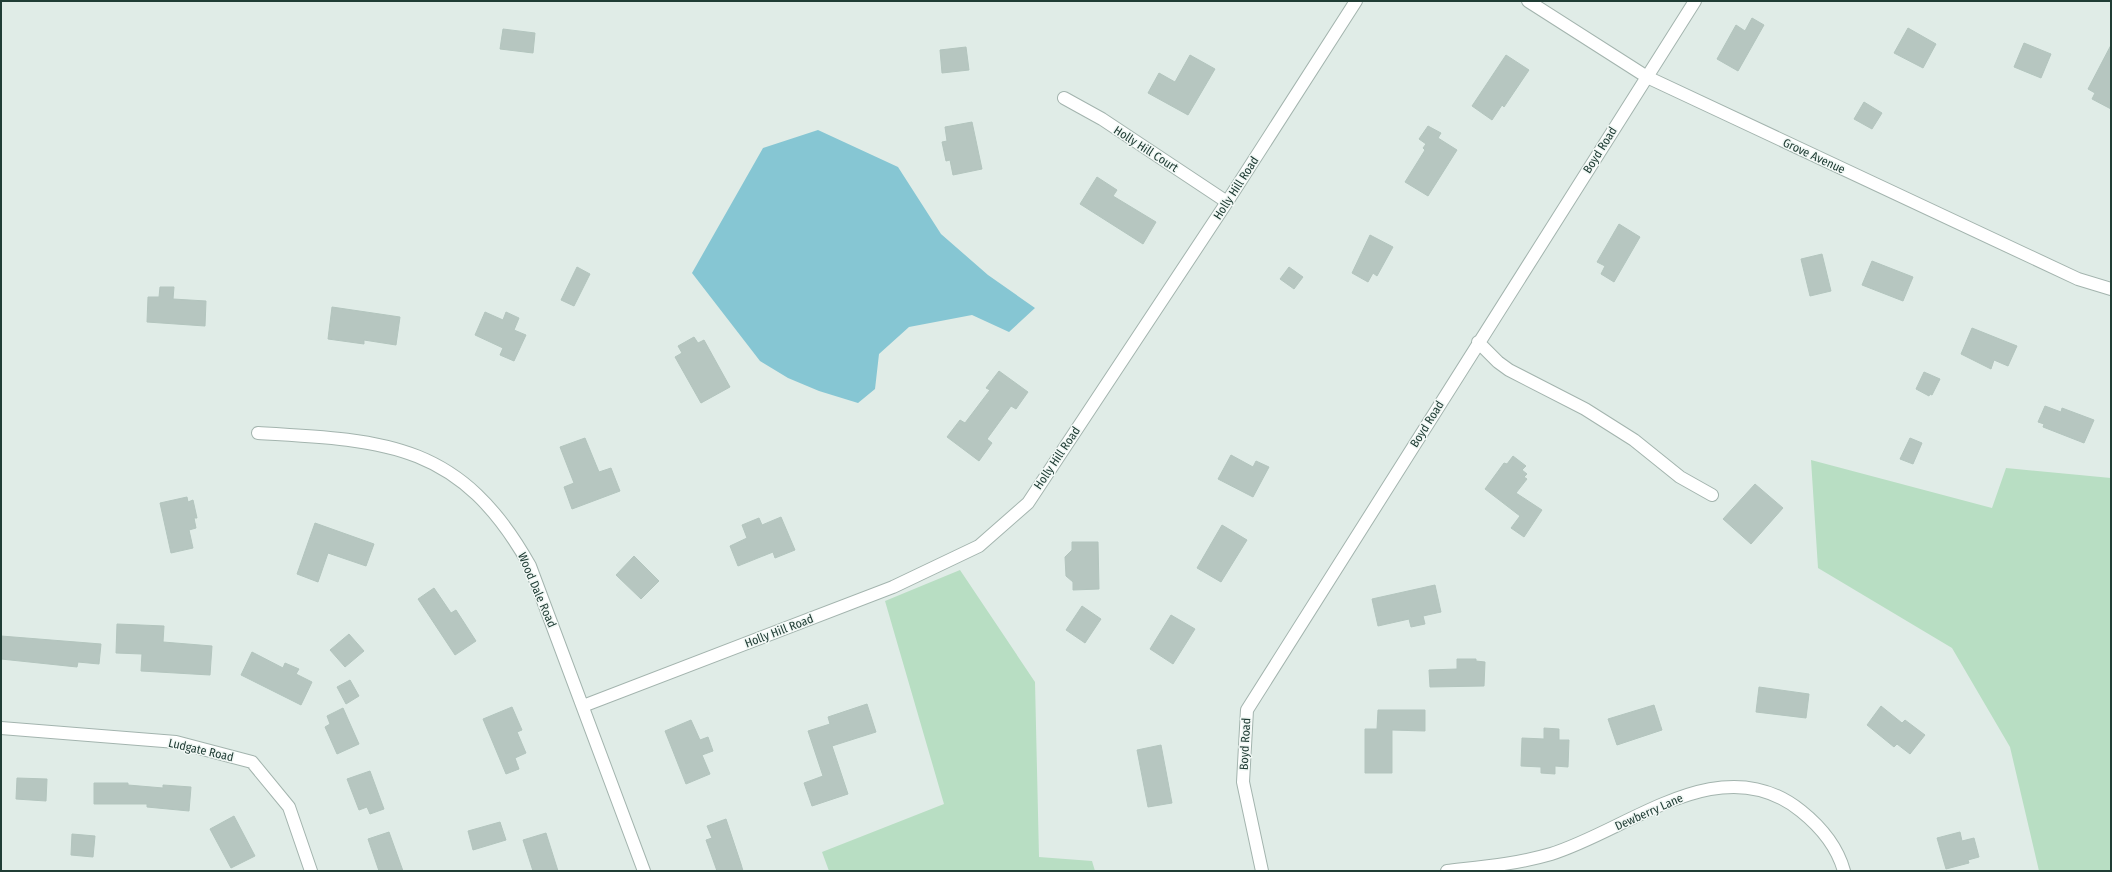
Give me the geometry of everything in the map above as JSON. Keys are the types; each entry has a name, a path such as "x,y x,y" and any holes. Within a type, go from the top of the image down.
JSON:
{"street":[{"name":"Holly Hill Road","path":"582,706 892,588 979,546 1028,503 1227,202 1356,1"},
{"name":"Grove Avenue","path":"1528,1 1647,77 2078,279 2111,288"},
{"name":"Boyd Road","path":"1262,871 1243,782 1247,710 1478,342 1695,1"},
{"name":"Holly Hill Court","path":"1064,98 1102,120 1227,202"},
{"path":"1478,342 1498,362 1509,370 1585,410 1634,440 1680,477 1712,495"},
{"name":"Wood Dale Road","path":"258,433 340,437 404,450 457,477 477,493 495,512 514,538 530,566 644,871"},
{"name":"Ludgate Road","path":"1,728 176,742 252,762 289,807 311,871"},
{"name":"Dewberry Lane","path":"1446,871 1516,862 1551,854 1586,841 1669,800 1694,792 1721,788 1747,787 1770,792 1784,799 1814,821 1828,838 1844,871"}],"green space":[{"path":"1811,460 1992,508 2006,468 2111,478 2111,871 2039,871 2010,747 1952,648 1818,568"},
{"path":"960,570 1035,682 1039,857 1092,861 1095,871 829,871 822,852 944,804 885,601"}],"water":[{"path":"818,130 898,167 941,234 988,275 1035,308 1009,332 972,315 909,327 879,354 875,389 858,403 819,391 788,378 760,361 692,273 763,148"}],"building":[{"path":"1752,18 1764,25 1738,71 1717,59 1736,25 1745,31"},
{"path":"1908,28 1936,44 1923,68 1894,53"},
{"path":"503,29 535,33 533,53 500,49"},
{"path":"2024,43 2051,54 2041,78 2014,67"},
{"path":"2111,45 2111,109 2092,99 2095,93 2088,89"},
{"path":"966,47 969,70 942,73 940,50"},
{"path":"1190,55 1215,69 1188,115 1148,93 1159,73 1175,82"},
{"path":"1506,55 1529,70 1504,107 1502,105 1492,120 1472,106"},
{"path":"1864,102 1882,113 1872,129 1854,119"},
{"path":"972,122 982,169 953,175 950,160 946,161 942,142 947,141 945,127"},
{"path":"1428,126 1441,133 1438,138 1457,150 1428,196 1405,182 1425,150 1423,148 1426,144 1419,139"},
{"path":"1097,177 1117,190 1113,196 1156,222 1143,244 1080,204"},
{"path":"1619,224 1640,237 1614,282 1601,274 1605,266 1597,262"},
{"path":"1370,235 1393,247 1377,276 1373,273 1368,282 1352,273"},
{"path":"1822,254 1831,291 1810,296 1801,259"},
{"path":"1872,261 1913,277 1903,301 1862,285"},
{"path":"577,267 590,274 574,306 561,300"},
{"path":"1289,267 1303,277 1294,289 1280,279"},
{"path":"160,287 174,287 173,299 206,301 205,326 147,322 148,297 159,297"},
{"path":"332,307 400,317 396,345 364,340 364,344 328,339"},
{"path":"485,312 503,320 506,312 519,318 514,330 526,335 514,361 500,355 503,348 475,335"},
{"path":"1972,328 2017,346 2008,366 1994,360 1991,369 1961,354"},
{"path":"694,337 698,343 704,340 730,387 701,403 675,357 682,353 678,346"},
{"path":"999,371 1028,392 1016,409 1011,406 987,439 992,443 979,461 947,437 960,420 965,423 990,390 986,388"},
{"path":"1924,372 1940,379 1932,395 1930,394 1929,396 1916,389"},
{"path":"2045,406 2061,412 2062,408 2094,420 2084,443 2043,427 2044,424 2038,422"},
{"path":"585,438 599,472 611,468 620,491 572,509 564,487 574,483 560,447"},
{"path":"1910,438 1922,443 1913,464 1900,459"},
{"path":"1231,455 1253,467 1256,461 1269,467 1253,497 1218,479"},
{"path":"1513,456 1526,466 1522,470 1527,474 1524,477 1527,479 1516,493 1542,510 1524,537 1511,528 1520,516 1485,489 1504,463 1507,464"},
{"path":"1755,484 1783,508 1751,544 1723,519"},
{"path":"187,497 188,502 193,500 197,518 194,518 196,528 189,530 193,548 171,553 160,503"},
{"path":"781,517 795,550 775,558 773,552 738,566 730,546 747,538 742,525 759,518 762,525"},
{"path":"315,523 374,544 366,566 328,553 318,582 297,574"},
{"path":"1222,525 1247,540 1221,582 1197,568"},
{"path":"1072,542 1098,542 1099,589 1073,590 1073,582 1066,576 1065,557 1072,550"},
{"path":"634,556 659,581 641,599 616,575"},
{"path":"1435,585 1441,612 1423,616 1425,624 1411,627 1409,619 1378,626 1372,599"},
{"path":"434,588 451,613 456,610 476,641 455,655 418,599"},
{"path":"1082,606 1101,619 1085,643 1066,630"},
{"path":"1171,615 1195,629 1173,664 1150,649"},
{"path":"117,624 164,626 163,642 212,646 210,675 141,671 142,654 116,653"},
{"path":"349,634 364,651 345,667 330,650"},
{"path":"1,636 101,644 99,664 78,662 77,667 1,659"},
{"path":"252,652 283,668 285,663 299,669 296,674 312,682 301,705 241,675"},
{"path":"1457,659 1476,659 1476,661 1485,662 1484,686 1430,687 1429,670 1457,669"},
{"path":"350,680 359,696 346,704 337,687"},
{"path":"1759,687 1809,694 1806,718 1756,712"},
{"path":"867,704 876,732 832,746 848,794 812,806 804,783 823,776 808,731 830,724 828,717"},
{"path":"1654,705 1662,730 1617,745 1608,719"},
{"path":"1881,706 1902,723 1905,720 1925,735 1910,754 1897,744 1894,747 1867,725"},
{"path":"512,707 522,730 517,732 526,753 515,758 519,769 506,774 483,719"},
{"path":"343,708 359,744 337,754 325,727 330,724 327,716"},
{"path":"1378,710 1425,710 1425,731 1392,730 1392,773 1365,773 1365,729 1377,729"},
{"path":"691,720 700,740 708,737 713,751 702,755 710,774 686,784 665,731"},
{"path":"1544,728 1559,729 1559,740 1569,740 1568,767 1555,766 1555,774 1541,773 1541,767 1521,766 1522,738 1544,739"},
{"path":"1161,745 1172,803 1148,807 1137,750"},
{"path":"370,771 384,809 370,814 367,807 359,810 347,779"},
{"path":"17,778 47,779 46,801 16,799"},
{"path":"94,783 128,783 128,785 163,788 163,785 191,787 189,811 147,807 147,804 94,804"},
{"path":"234,816 255,856 231,868 210,829"},
{"path":"726,819 743,871 717,871 706,840 712,838 707,826"},
{"path":"500,822 506,840 473,850 468,831"},
{"path":"389,832 403,871 379,871 368,839"},
{"path":"1960,832 1962,841 1974,838 1979,857 1968,860 1969,863 1946,869 1937,838"},
{"path":"546,833 558,871 533,871 523,840"},
{"path":"72,834 95,836 93,857 71,855"}]}
